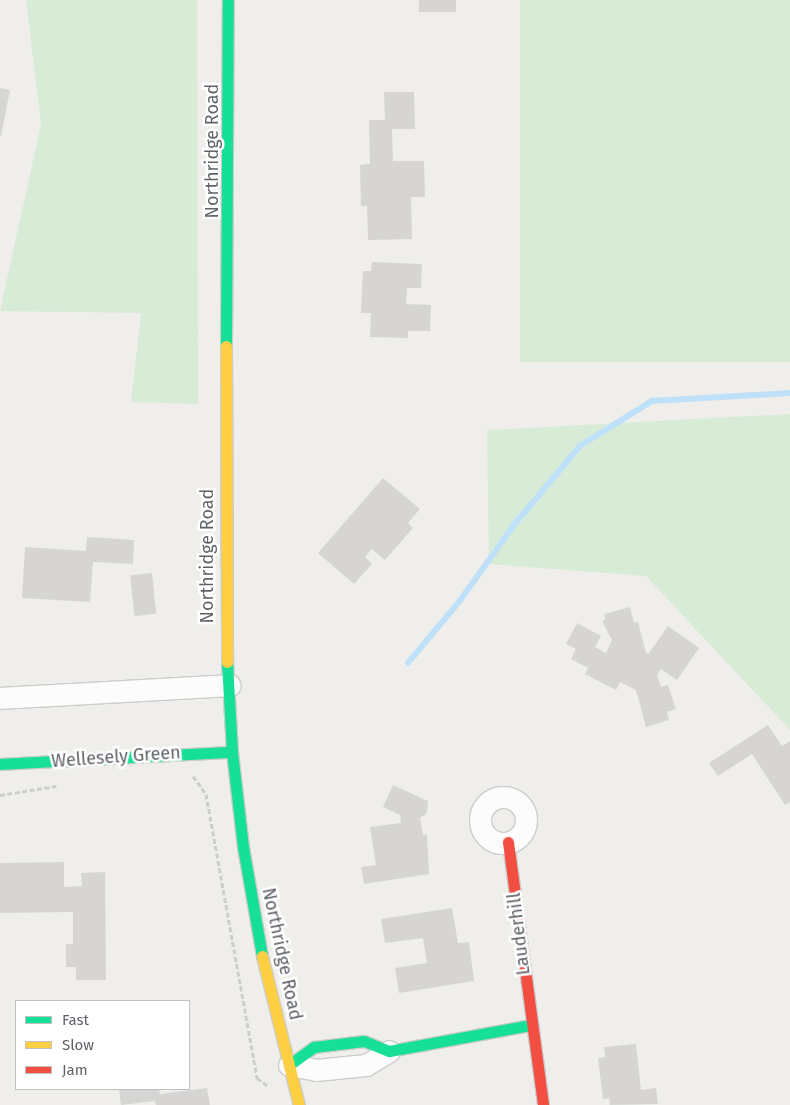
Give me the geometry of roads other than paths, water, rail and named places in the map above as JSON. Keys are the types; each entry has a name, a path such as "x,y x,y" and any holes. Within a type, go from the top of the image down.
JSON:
{"main road":[{"name":"Northridge Road","path":"228,0 229,186 224,482 226,634 232,752 243,847 262,958 299,1105"},
{"name":"Wellesely Green","path":"0,764 232,752"},
{"name":"Lauderhill","path":"508,842 530,1025 543,1105"},
{"path":"389,1051 530,1025"}],"street":[{"path":"0,698 230,685"},
{"path":"289,1065 316,1070 366,1065 389,1051"}],"waterway":[{"path":"408,663 459,602 514,525 580,446 652,401 790,393"}]}
